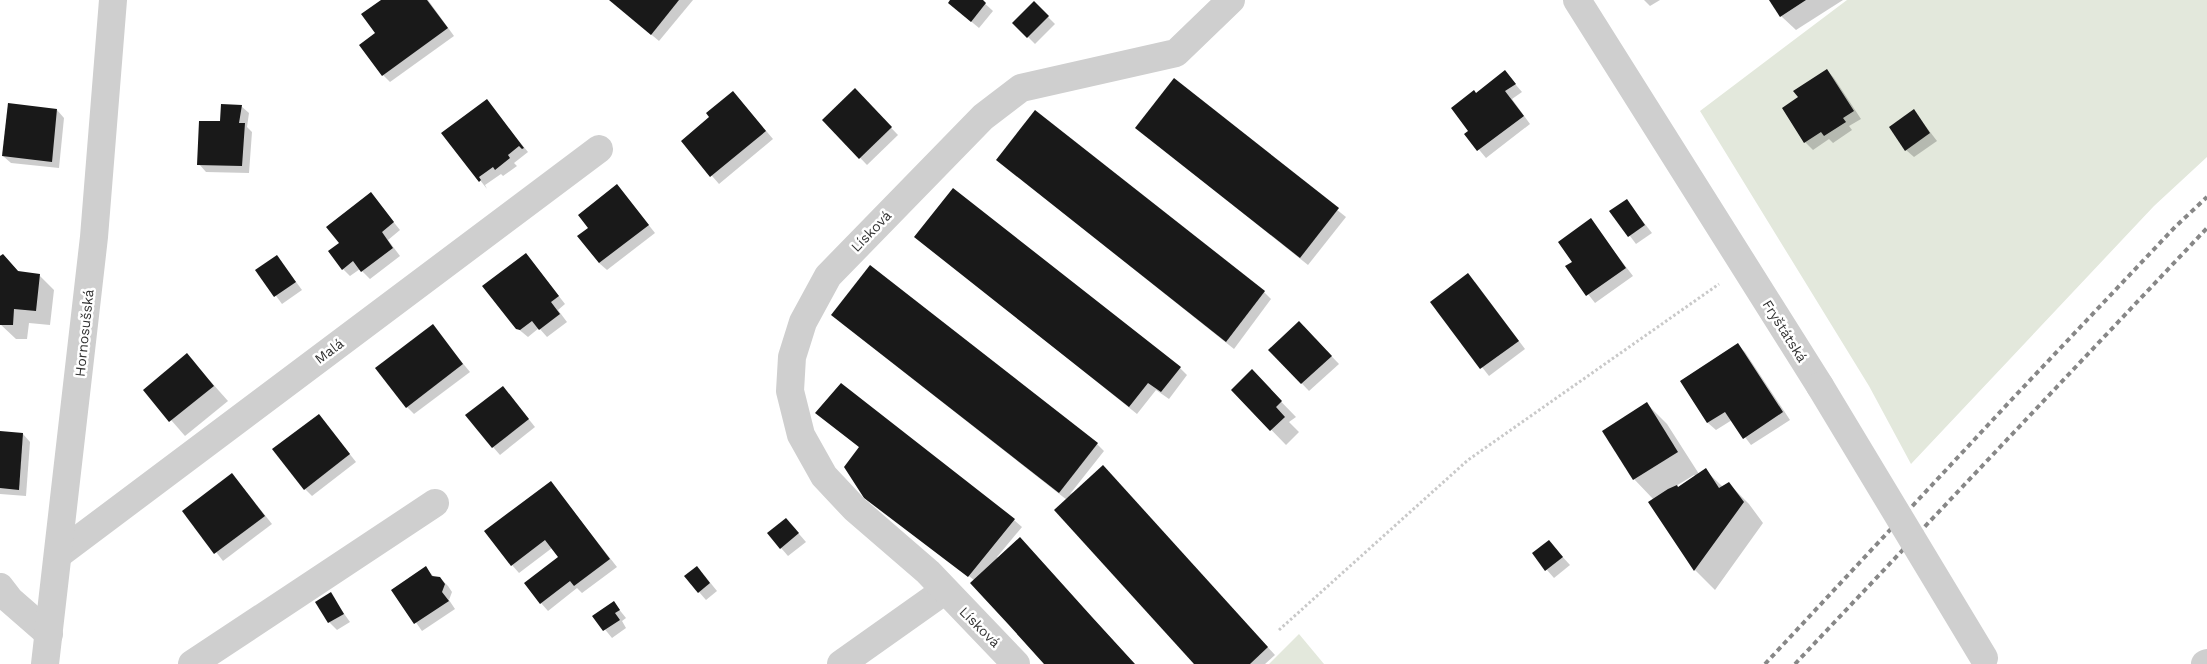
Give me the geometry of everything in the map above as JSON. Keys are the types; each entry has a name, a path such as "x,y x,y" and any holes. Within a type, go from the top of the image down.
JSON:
{"street":[{"name":"Hornosušská","path":"46,664 94,237 113,0"},
{"name":"Lísková","path":"1016,664 944,591 928,572 855,509 824,476 801,435 790,391 792,357 804,322 828,276 869,231 990,111 1021,88 1176,52 1231,0"},
{"name":"Fryštátská","path":"1577,0 1820,386 1986,661"},
{"name":"Malá","path":"59,554 599,149"},
{"path":"192,664 435,503"},
{"path":"0,587 10,600 49,634"},
{"path":"842,664 944,591"}],"path":[{"path":"1279,630 1468,460 1744,266"}],"shaded area":[{"path":"1847,0 2207,0 2207,157 2154,206 1911,464 1869,386 1700,111"},
{"path":"1299,634 1324,664 1269,664"}],"building":[{"path":"381,0 427,0 448,28 382,76 359,45 375,33 361,14"},
{"path":"609,0 679,0 651,35"},
{"path":"950,0 983,0 986,3 971,22 948,3"},
{"path":"1769,0 1806,0 1780,17"},
{"path":"1034,1 1049,16 1027,38 1012,23"},
{"path":"1827,69 1854,111 1843,118 1846,122 1824,136 1821,132 1804,143 1782,108 1798,97 1793,91"},
{"path":"1505,70 1516,84 1505,91 1524,116 1477,151 1464,134 1468,131 1451,108 1474,90 1476,93"},
{"path":"1174,78 1339,208 1300,258 1135,128"},
{"path":"855,88 892,127 859,159 822,120"},
{"path":"733,91 766,131 710,177 681,141 709,117 706,113"},
{"path":"487,99 524,148 522,149 519,146 508,155 510,158 495,170 493,167 479,177 481,180 479,182 441,133"},
{"path":"8,103 57,109 52,162 2,156"},
{"path":"221,104 242,105 239,123 245,123 242,166 197,165 199,121 220,121"},
{"path":"1914,109 1930,133 1905,151 1889,127"},
{"path":"1035,110 1265,291 1226,342 996,160"},
{"path":"617,184 649,225 599,263 577,236 588,228 578,215"},
{"path":"953,188 1181,367 1161,392 1148,383 1129,407 914,237"},
{"path":"371,192 394,222 382,232 393,248 361,272 353,261 342,270 328,251 339,243 326,227"},
{"path":"1627,199 1645,225 1628,237 1609,211"},
{"path":"1591,218 1626,268 1586,296 1565,266 1572,262 1558,242"},
{"path":"526,253 559,296 551,302 560,314 539,330 532,321 520,330 516,329 482,286"},
{"path":"3,254 18,271 40,274 36,311 14,309 13,325 0,325 0,256"},
{"path":"277,255 296,282 274,297 255,270"},
{"path":"870,265 1098,443 1059,493 831,315"},
{"path":"1468,273 1519,341 1480,369 1430,302"},
{"path":"1299,321 1332,356 1301,384 1268,350"},
{"path":"433,324 463,364 406,408 375,368"},
{"path":"1738,343 1783,412 1743,439 1725,412 1707,423 1680,381"},
{"path":"187,353 214,386 169,422 143,390"},
{"path":"1252,369 1282,401 1276,407 1285,417 1270,431 1231,390"},
{"path":"841,383 1015,519 968,577 864,498 844,467 859,447 815,413"},
{"path":"503,386 529,419 492,448 465,415"},
{"path":"1647,402 1678,452 1633,480 1602,431"},
{"path":"319,414 350,454 304,490 272,449"},
{"path":"0,431 23,433 19,490 0,488"},
{"path":"1103,465 1268,647 1250,664 1194,664 1054,510"},
{"path":"1706,468 1719,488 1729,482 1744,502 1694,571 1648,502 1668,489 1677,485 1678,487"},
{"path":"232,473 265,516 214,554 182,511"},
{"path":"551,481 610,559 574,586 570,581 540,604 524,583 558,557 545,540 511,566 484,531"},
{"path":"786,518 799,533 780,549 767,533"},
{"path":"1020,537 1135,664 1044,664 970,583"},
{"path":"1549,540 1563,557 1545,571 1532,553"},
{"path":"426,566 432,576 440,577 445,584 442,592 449,601 414,624 391,590"},
{"path":"697,566 710,583 698,593 684,576"},
{"path":"331,592 344,614 328,623 315,602"},
{"path":"614,601 620,610 615,613 620,620 603,631 592,616"}],"railway":[{"path":"1765,664 2015,396 2175,227 2207,197"},
{"path":"1795,664 2207,228"}]}
